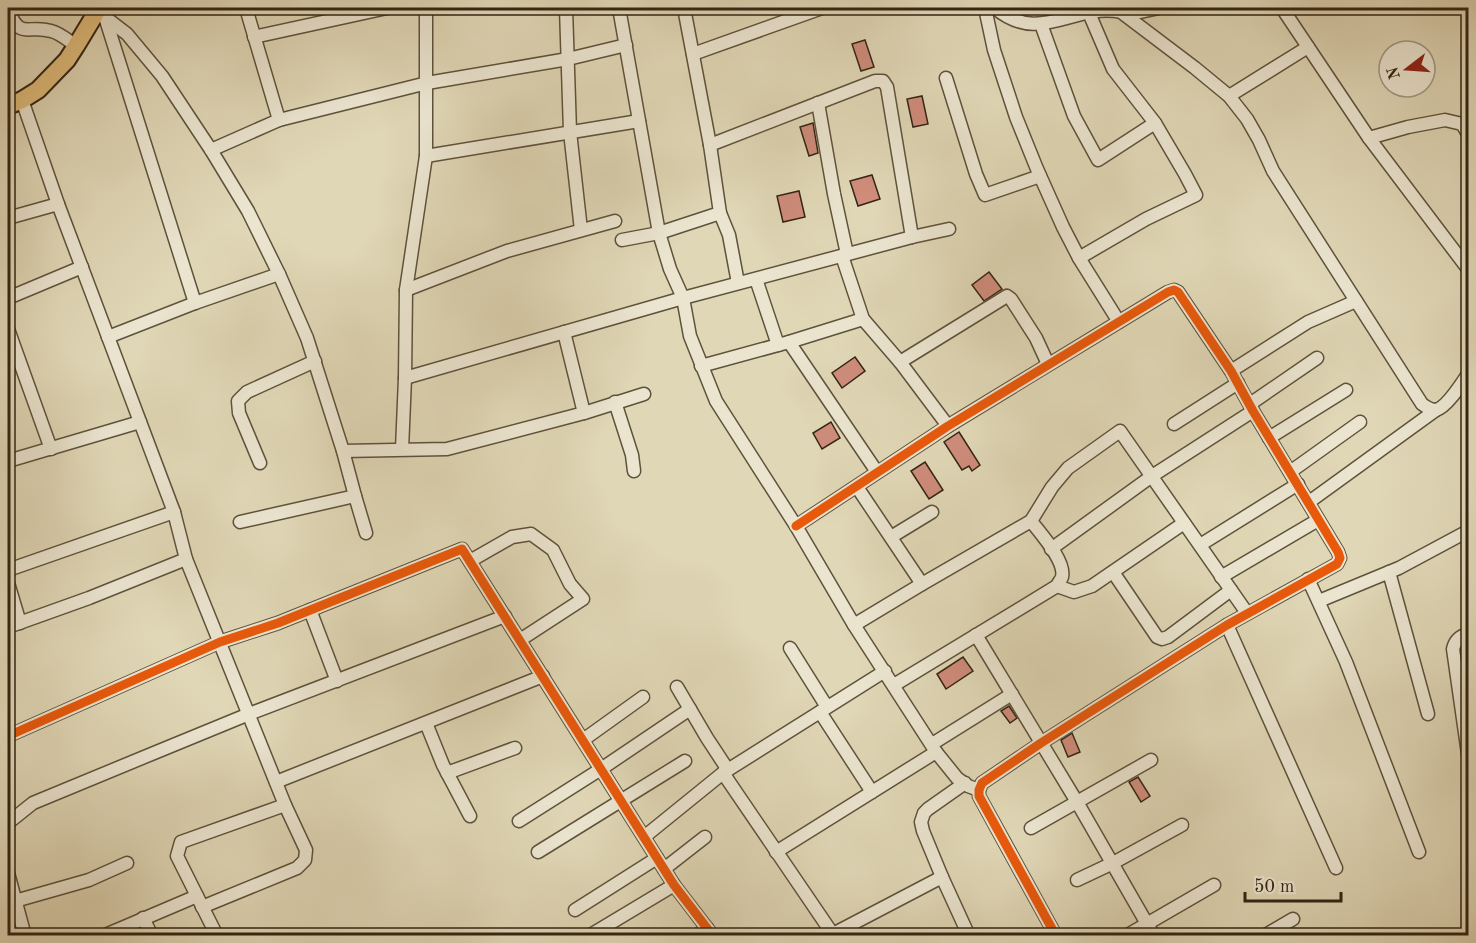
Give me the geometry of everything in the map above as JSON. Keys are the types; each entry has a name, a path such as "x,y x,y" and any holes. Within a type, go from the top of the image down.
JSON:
{"main road":[{"path":"15,103 38,90 67,60 101,12"}],"street":[{"path":"255,38 387,8"},
{"path":"402,449 406,290 426,156 426,8"},
{"path":"566,8 570,132 581,230"},
{"path":"619,8 659,233 670,269 683,298 690,336 716,400 796,526 854,626 934,748 957,778 979,790"},
{"path":"684,8 710,145 720,213 729,235 738,283"},
{"path":"693,54 822,8"},
{"path":"985,8 994,50 1016,117 1040,176 1078,258 1119,322"},
{"path":"995,8 1003,15 1017,21 1041,24 1112,9 1121,12 1229,96 1247,119 1273,171 1422,404 1436,410"},
{"path":"1126,15 1154,8"},
{"path":"1282,8 1369,138 1468,269"},
{"path":"8,10 17,27 24,30 56,32 76,46"},
{"path":"101,12 127,34 162,76 248,211 308,339 366,533"},
{"path":"101,12 195,303"},
{"path":"1078,258 1146,219 1196,195 1155,123 1113,69 1089,13"},
{"path":"248,15 279,120"},
{"path":"1041,24 1074,116 1098,160 1155,123"},
{"path":"210,150 279,120 427,83 568,59 626,45"},
{"path":"1229,96 1308,48"},
{"path":"946,78 976,174 985,195 1040,176"},
{"path":"710,145 875,81 883,81 912,237"},
{"path":"15,103 58,204 174,512 186,559 285,805 306,850 305,860 297,868 143,918 104,936"},
{"path":"818,103 845,255 863,319 900,362 948,426"},
{"path":"1369,138 1445,120 1462,124 1468,134"},
{"path":"426,156 639,122"},
{"path":"8,218 58,204"},
{"path":"622,240 659,233 720,213"},
{"path":"406,290 507,251 615,221"},
{"path":"405,378 683,298 949,229"},
{"path":"8,298 82,267"},
{"path":"108,337 195,303 279,274"},
{"path":"756,279 784,343 877,472"},
{"path":"796,526 948,426 1173,290 1178,292 1231,371 1340,558 1337,564 1227,625 982,783 979,796 1056,936"},
{"path":"900,362 1007,296 1036,338 1048,364"},
{"path":"1231,371 1308,322 1356,301"},
{"path":"701,366 863,319"},
{"path":"8,328 51,449"},
{"path":"564,332 584,413"},
{"path":"1051,549 1252,408 1317,358"},
{"path":"260,463 239,413 238,401 247,392 315,361"},
{"path":"1309,502 1446,404 1468,374"},
{"path":"1174,424 1238,383"},
{"path":"1269,438 1346,390"},
{"path":"343,451 447,449 584,413 644,394"},
{"path":"615,402 632,455 634,471"},
{"path":"8,461 140,422"},
{"path":"1290,472 1360,422"},
{"path":"854,626 1031,521 1052,487 1068,468 1120,430 1247,613"},
{"path":"1200,545 1298,484"},
{"path":"857,487 922,584"},
{"path":"240,522 355,496"},
{"path":"8,570 174,512"},
{"path":"891,537 932,512"},
{"path":"1221,577 1318,520"},
{"path":"894,685 1057,586 1062,577 1061,565 1031,521"},
{"path":"1057,586 1074,592 1092,586 1184,523"},
{"path":"1319,601 1389,572 1468,531"},
{"path":"470,561 512,537 531,534 553,550 570,584 583,598 520,640"},
{"path":"8,736 220,642 310,610 462,549 674,885 710,932 696,936"},
{"path":"8,627 89,598 186,559"},
{"path":"1113,572 1157,637 1162,639 1168,637 1231,590"},
{"path":"1389,572 1428,714"},
{"path":"1308,579 1346,662 1419,852"},
{"path":"8,583 20,623"},
{"path":"310,610 337,681"},
{"path":"8,823 33,803 249,714 505,616"},
{"path":"1227,625 1336,868"},
{"path":"1468,634 1455,641 1452,648 1468,754"},
{"path":"976,635 1077,802 1154,936"},
{"path":"790,648 872,792"},
{"path":"644,837 725,772 885,671"},
{"path":"276,782 543,676"},
{"path":"677,687 725,772 833,935 942,877"},
{"path":"776,852 872,792 1012,694"},
{"path":"583,740 643,697"},
{"path":"519,821 690,709"},
{"path":"426,723 447,773 470,816"},
{"path":"447,773 515,748"},
{"path":"1031,828 1151,760"},
{"path":"538,852 685,761"},
{"path":"964,783 928,809 921,822 942,877 969,936"},
{"path":"217,936 177,856 181,842 285,805"},
{"path":"1077,880 1182,825"},
{"path":"575,910 705,837"},
{"path":"15,901 89,880 127,862"},
{"path":"8,873 25,936"},
{"path":"591,935 674,885"},
{"path":"1126,936 1214,885"},
{"path":"143,918 152,936"},
{"path":"1264,936 1293,919"}],"building":[{"path":"865,40 874,67 861,71 852,44"},
{"path":"922,96 928,124 913,127 907,99"},
{"path":"813,123 818,153 809,156 800,127"},
{"path":"872,175 880,199 858,206 850,181"},
{"path":"799,191 805,217 783,222 777,196"},
{"path":"989,272 1002,289 984,301 972,285"},
{"path":"855,357 865,371 842,388 832,373"},
{"path":"831,422 840,438 822,449 813,433"},
{"path":"959,432 980,465 972,471 969,466 962,470 944,442"},
{"path":"925,462 943,490 929,499 911,471"},
{"path":"963,657 973,671 946,689 937,674"},
{"path":"1009,706 1017,718 1010,723 1001,711"},
{"path":"1072,733 1080,752 1068,757 1061,740"},
{"path":"1138,777 1150,796 1141,802 1129,782"}],"cycle path":[{"path":"796,526 948,426 1168,292 1174,290 1178,292 1231,371 1340,558 1337,564 1227,625 982,783 979,796 1056,936"},
{"path":"8,736 220,642 278,623 462,549 674,885 713,936"}]}
